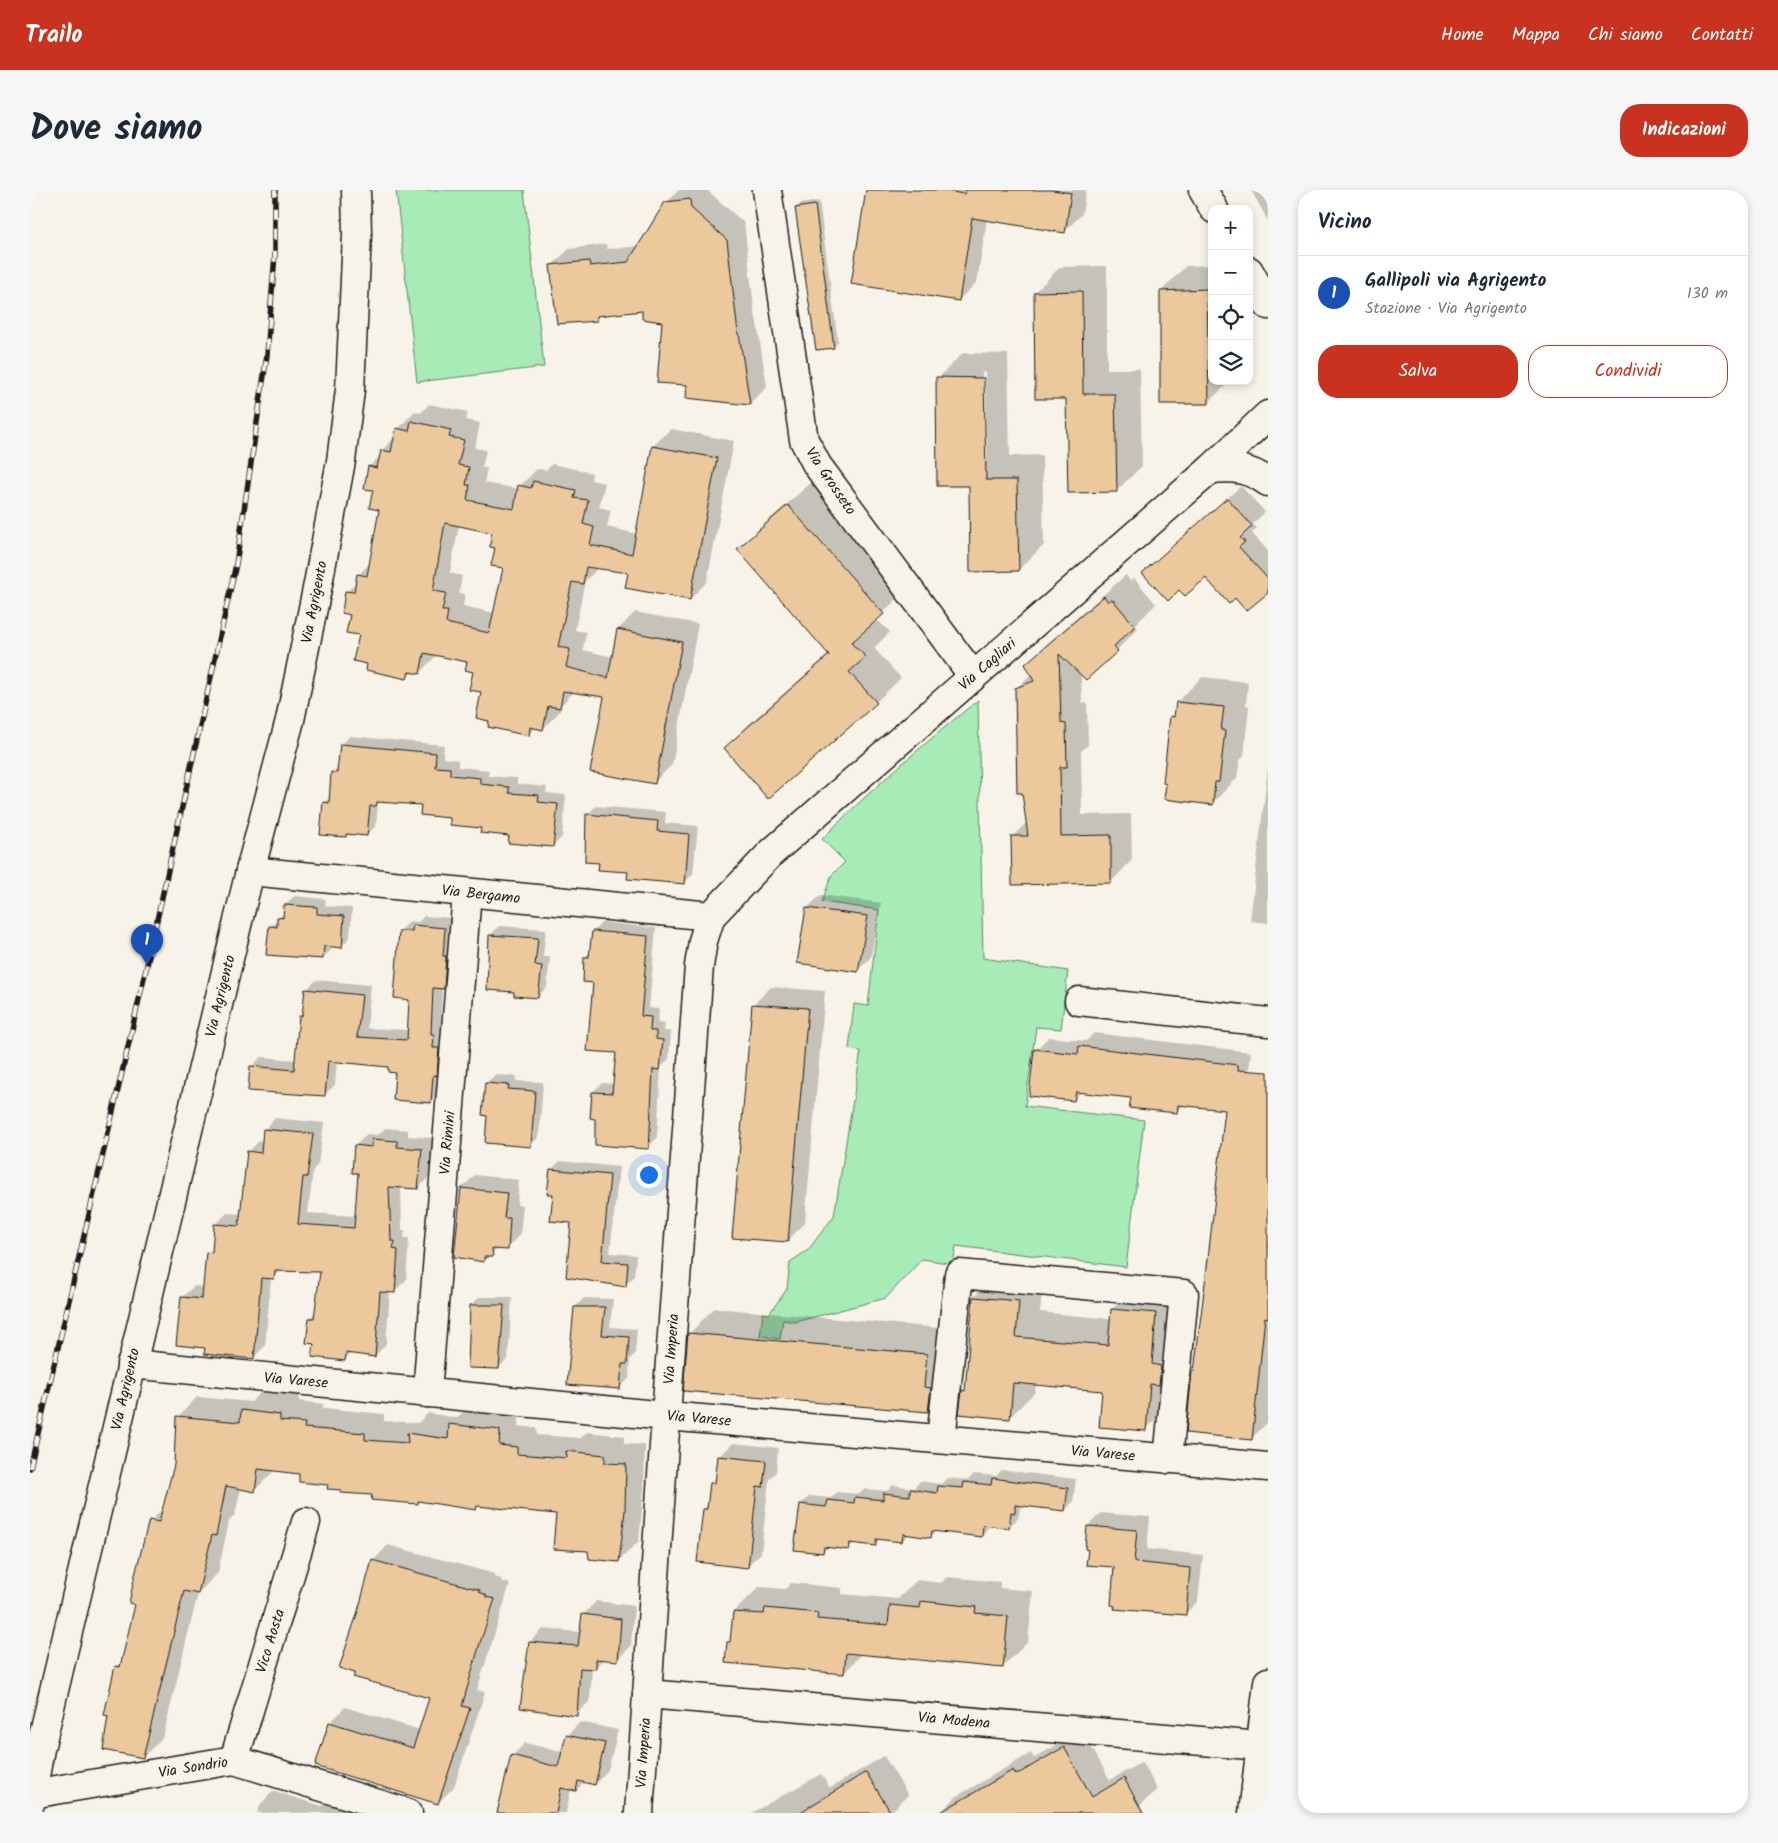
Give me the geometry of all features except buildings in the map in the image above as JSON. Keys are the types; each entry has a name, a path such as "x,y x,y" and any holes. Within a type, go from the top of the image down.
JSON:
{"street":[{"name":"Via Agrigento","path":"31,1799 40,1749 131,1364 250,871 290,720 318,584 340,461 350,390 355,310 356,190"},
{"name":"Via Grosseto","path":"767,190 804,440 817,465 972,676"},
{"path":"1203,190 1212,205"},
{"path":"1253,278 1268,305"},
{"name":"Via Cagliari","path":"711,916 771,853 972,676 1211,470 1268,415"},
{"path":"1211,470 1243,468 1268,482"},
{"name":"Via Bergamo","path":"250,871 711,916"},
{"name":"Via Rimini","path":"427,1392 467,893"},
{"name":"Via Imperia","path":"640,1813 666,1416 699,966 703,941 711,916"},
{"path":"1079,1001 1268,1022"},
{"path":"941,1439 959,1274 1184,1294 1168,1458"},
{"name":"Via Varese","path":"131,1364 666,1416 1268,1467"},
{"name":"Vico Aosta","path":"234,1760 306,1522"},
{"path":"1253,1813 1264,1746 1268,1682"},
{"name":"Via Modena","path":"647,1694 1264,1746"},
{"name":"Via Sondrio","path":"31,1799 234,1760 408,1813"}],"green space":[{"path":"396,190 524,190 544,367 417,382"},
{"path":"978,700 983,958 1068,971 1061,1029 1036,1027 1025,1106 1144,1120 1126,1267 956,1246 953,1264 922,1259 886,1298 795,1322 783,1320 780,1339 760,1336 763,1313 769,1314 787,1289 790,1262 808,1250 834,1216 861,1051 849,1049 854,1004 868,1006 879,910 822,902 831,876 845,862 822,839 898,768"}],"railway":[{"path":"30,1468 147,965 236,564 267,355 275,254 275,190"}],"place":[{"name":"Gallipoli via Agrigento","path":"147,965"}]}
